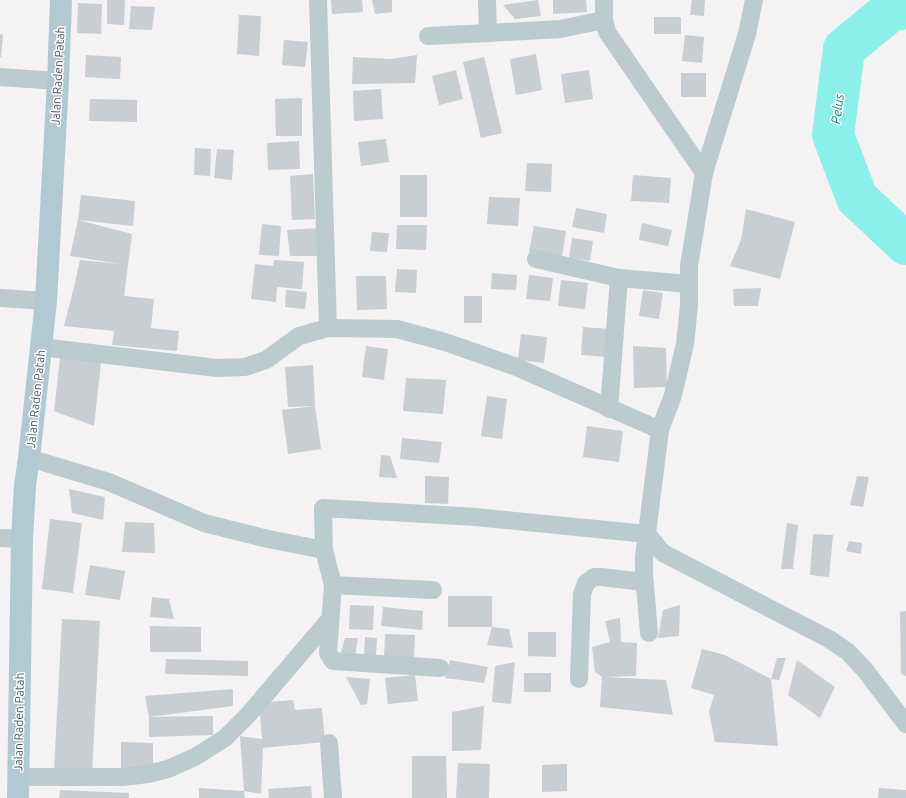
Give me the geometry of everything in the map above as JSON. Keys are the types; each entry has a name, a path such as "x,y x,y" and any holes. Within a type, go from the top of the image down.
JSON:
{"main road":[{"name":"Jalan Raden Patah","path":"18,788 22,539 25,484 41,347 40,301 51,81 62,0"}],"street":[{"path":"318,0 328,328"},
{"path":"487,0 488,33"},
{"path":"604,0 604,20 606,32 704,173"},
{"path":"649,633 644,571 660,430 673,395 686,344 689,305 689,266 704,173 747,34 754,0"},
{"path":"428,36 560,29 604,20"},
{"path":"8,78 51,81"},
{"path":"536,259 619,278 689,284"},
{"path":"609,409 619,278"},
{"path":"5,298 40,301"},
{"path":"41,347 217,368 245,367 266,360 299,336 328,328 397,329 445,342 514,366 609,409 660,430"},
{"path":"29,458 109,482 204,523 268,539 324,550"},
{"path":"440,668 333,661 328,653 333,585 324,550 323,508 476,516 647,534 663,554 829,639 848,652 865,670 906,724"},
{"path":"0,538 22,539"},
{"path":"579,679 582,594 586,583 594,578 644,571"},
{"path":"333,585 433,590"},
{"path":"18,788 148,774 168,769 195,757 225,738 249,714 330,619"},
{"path":"329,743 333,798"}],"building":[{"path":"107,0 125,0 124,25 107,24"},
{"path":"331,0 362,0 363,12 332,14"},
{"path":"372,0 392,0 392,12 375,14"},
{"path":"538,0 541,16 515,19 503,5"},
{"path":"553,0 586,0 587,12 553,14"},
{"path":"692,0 705,0 704,16 690,15"},
{"path":"78,3 102,4 101,34 77,33"},
{"path":"131,6 155,7 152,30 129,29"},
{"path":"239,15 261,16 259,56 237,54"},
{"path":"654,17 681,17 681,34 654,34"},
{"path":"0,34 3,35 1,57 0,57"},
{"path":"685,35 704,37 702,63 682,61"},
{"path":"284,40 308,42 305,67 282,65"},
{"path":"536,54 542,90 516,95 510,59"},
{"path":"86,55 121,57 120,79 85,77"},
{"path":"417,55 415,83 352,84 353,57 391,59"},
{"path":"484,57 502,133 481,138 463,62"},
{"path":"456,70 463,99 439,105 432,76"},
{"path":"589,70 593,99 565,103 561,74"},
{"path":"681,73 706,73 706,97 681,97"},
{"path":"381,89 383,119 354,121 353,91"},
{"path":"302,98 302,136 276,136 275,99"},
{"path":"90,99 137,100 137,122 89,121"},
{"path":"386,139 389,162 361,166 358,142"},
{"path":"299,141 300,169 268,170 267,143"},
{"path":"195,148 211,149 210,176 194,175"},
{"path":"217,149 234,150 232,180 214,178"},
{"path":"527,163 552,164 551,192 525,191"},
{"path":"313,174 315,219 292,220 290,176"},
{"path":"400,175 427,175 427,217 400,217"},
{"path":"633,175 671,178 669,203 631,201"},
{"path":"81,195 135,201 133,226 78,220"},
{"path":"489,197 520,198 518,226 487,224"},
{"path":"576,208 607,214 604,233 572,227"},
{"path":"746,209 795,222 780,279 730,266 741,240"},
{"path":"78,220 132,234 124,296 154,299 151,328 179,331 177,351 112,345 114,331 64,326 80,260 120,264 70,256"},
{"path":"642,223 672,230 668,246 639,240"},
{"path":"262,224 281,226 279,256 259,255"},
{"path":"397,225 427,225 426,250 396,249"},
{"path":"534,226 566,231 562,257 529,252"},
{"path":"319,228 320,256 290,256 287,230"},
{"path":"372,232 389,233 387,252 370,251"},
{"path":"572,238 593,241 590,261 569,258"},
{"path":"274,260 304,262 302,289 277,287 276,302 251,299 255,264 273,266"},
{"path":"397,269 417,270 416,293 395,292"},
{"path":"492,273 517,275 516,290 491,289"},
{"path":"529,275 553,278 550,301 526,299"},
{"path":"356,276 386,276 387,309 357,310"},
{"path":"561,280 588,283 585,309 558,306"},
{"path":"761,288 758,306 734,306 733,289"},
{"path":"286,290 307,292 305,309 285,307"},
{"path":"643,290 663,293 659,319 639,316"},
{"path":"464,296 482,296 482,323 464,323"},
{"path":"583,327 610,329 608,357 581,355"},
{"path":"521,334 547,337 544,363 518,360"},
{"path":"366,346 388,349 384,380 362,377"},
{"path":"633,346 666,348 667,387 634,388"},
{"path":"60,358 101,362 94,426 54,411"},
{"path":"313,365 315,406 321,449 288,454 282,410 314,406 288,407 285,367"},
{"path":"406,378 446,380 443,414 403,411"},
{"path":"487,396 507,399 502,439 481,436"},
{"path":"587,426 623,431 619,462 583,457"},
{"path":"402,438 442,442 439,463 400,459"},
{"path":"381,455 390,456 397,478 379,477"},
{"path":"425,476 449,477 448,504 425,503"},
{"path":"857,476 869,477 863,507 850,505"},
{"path":"69,489 105,497 103,520 72,513"},
{"path":"50,519 82,523 73,593 42,589"},
{"path":"125,522 154,523 155,553 122,552"},
{"path":"787,523 798,525 793,569 781,569"},
{"path":"813,534 833,535 829,577 810,575"},
{"path":"849,541 862,543 861,554 846,551"},
{"path":"90,565 125,571 120,600 85,595"},
{"path":"448,596 492,596 492,627 448,627"},
{"path":"152,597 169,599 174,619 150,617"},
{"path":"350,605 374,606 373,630 349,629"},
{"path":"680,605 679,636 658,638 663,610"},
{"path":"383,607 423,611 422,630 381,626"},
{"path":"906,611 906,676 901,674 900,612"},
{"path":"620,618 621,642 637,643 636,676 605,677 666,680 673,715 600,707 602,677 595,672 592,647 610,642 605,621"},
{"path":"62,619 100,621 92,773 54,771"},
{"path":"150,626 201,627 201,652 150,652"},
{"path":"492,627 509,629 513,648 487,645"},
{"path":"528,632 556,632 556,657 528,656"},
{"path":"385,634 415,635 414,659 384,658"},
{"path":"365,637 377,638 376,655 364,655"},
{"path":"345,638 358,638 355,657 339,659"},
{"path":"702,649 725,655 771,679 778,746 715,742 709,712 714,695 691,688"},
{"path":"777,658 786,658 779,680 771,679"},
{"path":"166,659 248,661 248,676 165,674"},
{"path":"450,660 488,667 484,683 445,678"},
{"path":"797,660 835,687 820,718 788,695"},
{"path":"515,662 511,704 492,702 495,666"},
{"path":"524,673 551,673 551,692 524,692"},
{"path":"415,675 418,701 388,704 385,678"},
{"path":"346,677 370,679 367,704 361,705"},
{"path":"233,689 233,706 149,717 145,696"},
{"path":"293,700 295,710 322,708 325,742 263,748 261,794 244,791 240,736 262,739 259,703"},
{"path":"484,706 481,750 452,751 452,712"},
{"path":"213,716 213,735 149,737 149,717"},
{"path":"121,742 153,743 153,769 121,769"},
{"path":"412,756 446,756 447,798 412,798"},
{"path":"458,763 490,764 489,798 456,798"},
{"path":"567,764 567,791 542,792 542,765"},
{"path":"311,786 312,798 269,798 268,789"},
{"path":"199,788 244,791 245,798 199,798"},
{"path":"879,788 906,790 906,798 878,798"},
{"path":"60,790 129,793 129,798 59,798"}],"waterway":[{"name":"Pelus","path":"906,8 890,11 844,49 833,135 857,198 906,244"}]}
